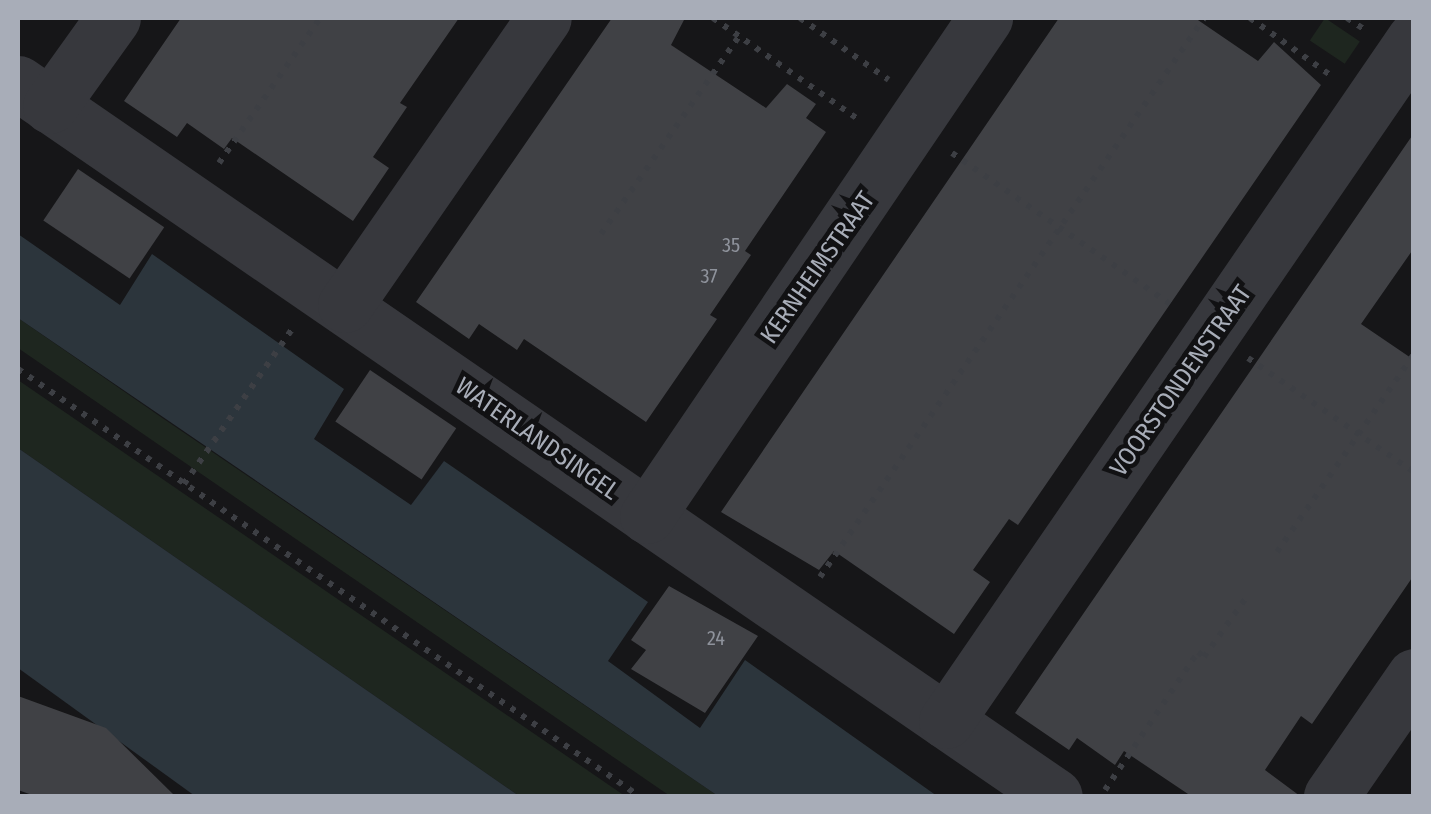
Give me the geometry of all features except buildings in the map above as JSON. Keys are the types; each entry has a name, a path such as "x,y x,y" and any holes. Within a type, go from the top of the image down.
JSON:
{"street":[{"path":"34,95 113,18"},
{"path":"345,305 544,18"},
{"name":"KERNHEIMSTRAAT","path":"647,516 985,18"},
{"name":"VOORSTONDENSTRAAT","path":"946,721 1414,39"},
{"name":"WATERLANDSINGEL","path":"34,95 946,721 1080,793"},
{"path":"1331,796 1414,676"}],"path":[{"path":"210,177 320,18"},
{"path":"712,18 739,36 914,127 1414,472"},
{"path":"800,18 914,127"},
{"path":"811,590 1204,18"},
{"path":"1250,18 1371,104"},
{"path":"601,234 739,36"},
{"path":"184,484 282,345"},
{"path":"1277,552 1414,354"},
{"path":"18,369 639,796"},
{"path":"1080,793 1198,652 1204,657 1248,595"}],"shaded area":[{"path":"1325,18 1360,41 1345,64 1310,40"},
{"path":"18,234 120,305 152,254 344,389 314,439 411,505 444,461 648,602 608,661 700,728 745,660 937,796 718,796 18,318"},
{"path":"18,318 718,796 670,796 18,348"},
{"path":"18,380 625,796 519,796 18,448"},
{"path":"18,448 519,796 195,796 18,668"}]}
